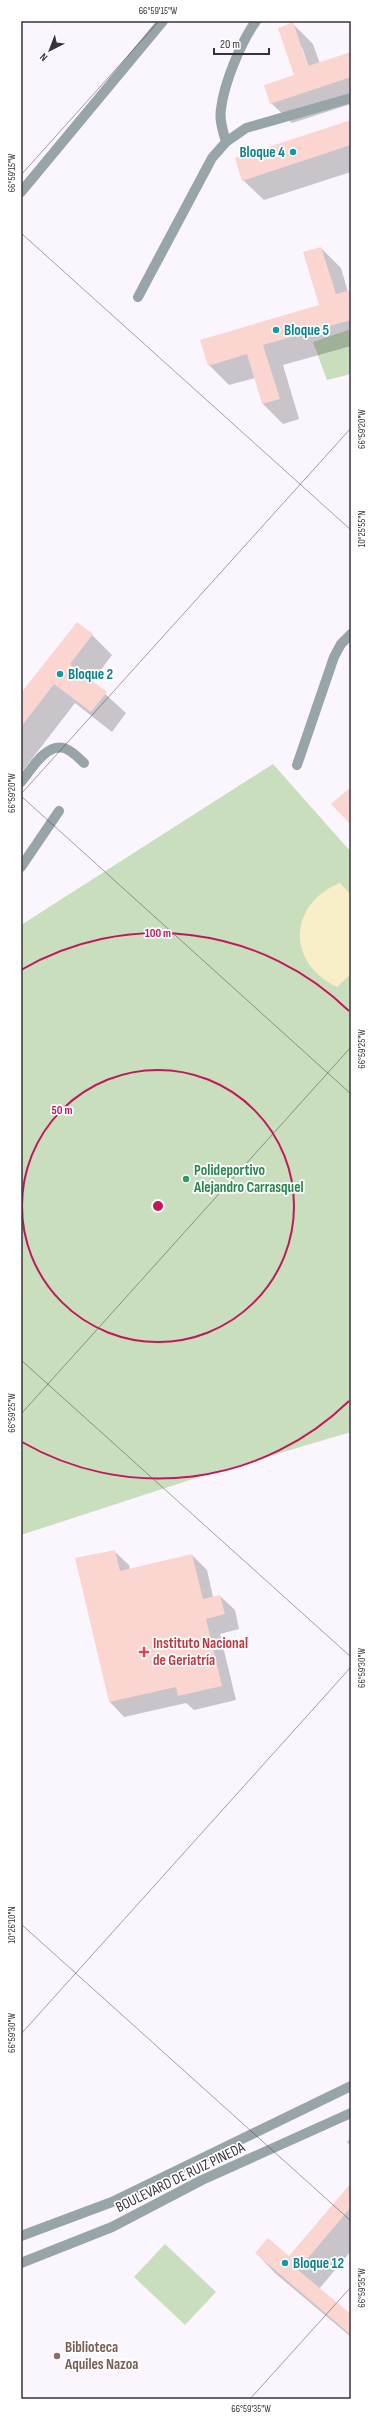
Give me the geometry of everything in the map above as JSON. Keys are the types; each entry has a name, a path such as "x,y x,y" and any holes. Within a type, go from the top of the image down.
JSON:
{"street":[{"path":"21,192 163,21"},
{"path":"226,142 221,126 221,110 226,86 250,30 256,21"},
{"path":"138,297 212,158 226,142 246,128 351,98"},
{"path":"297,765 334,657 341,644 351,634"},
{"path":"21,782 45,753 56,748 65,748 84,763"},
{"path":"21,867 59,812"},
{"name":"BOULEVARD DE RUIZ PINEDA","path":"21,2236 112,2202 351,2086"},
{"name":"BOULEVARD DE RUIZ PINEDA","path":"21,2263 112,2227 202,2180 351,2113"}],"green space":[{"path":"351,329 351,374 327,380 313,342"},
{"name":"Polideportivo Alejandro Carrasquel","path":"273,764 351,852 351,1432 196,1478 21,1535 21,925"},
{"path":"165,2244 216,2292 185,2325 134,2277"}],"sand":[{"path":"340,883 351,895 351,974 337,987 320,977 309,964 302,949 300,934 303,919 310,905 323,893"}],"building":[{"path":"293,22 308,66 351,52 351,77 270,104 264,85 294,75 278,28"},
{"name":"Bloque 4","path":"351,120 351,145 242,181 235,158"},
{"name":"Bloque 5","path":"321,247 336,294 351,290 351,320 263,345 280,399 262,404 247,354 208,366 200,340 319,305 303,252"},
{"name":"Bloque 2","path":"77,622 93,634 70,664 107,692 91,712 54,684 21,727 21,693"},
{"path":"351,787 351,825 331,804"},
{"path":"115,1550 120,1571 192,1554 203,1599 220,1595 225,1614 206,1619 222,1686 178,1696 176,1687 109,1702 75,1558"},
{"name":"Bloque 12","path":"351,2183 351,2207 298,2270 351,2314 351,2335 255,2253 268,2238 289,2256"}],"place":[{"name":"Bloque 4","path":"293,152"},
{"name":"Bloque 5","path":"276,330"},
{"name":"Bloque 2","path":"60,674"},
{"name":"Polideportivo Alejandro Carrasquel","path":"186,1179"},
{"name":"Instituto Nacional de Geriatría","path":"144,1652"},
{"name":"Bloque 12","path":"285,2263"},
{"name":"Biblioteca Aquiles Nazoa","path":"57,2356"}]}
